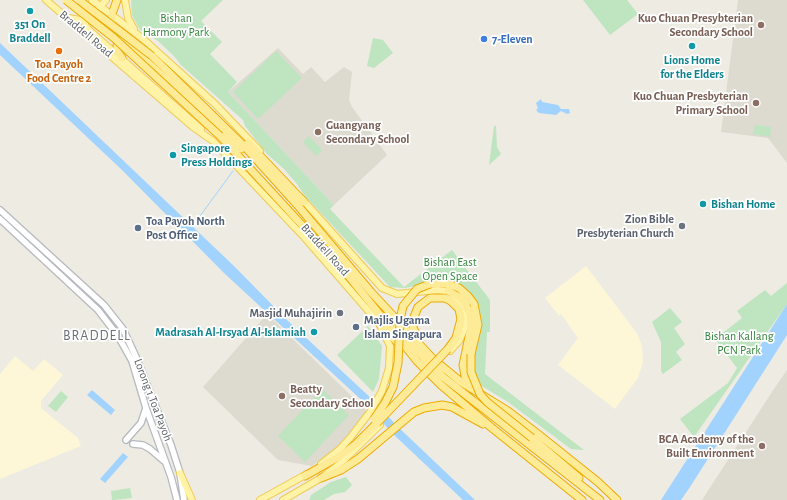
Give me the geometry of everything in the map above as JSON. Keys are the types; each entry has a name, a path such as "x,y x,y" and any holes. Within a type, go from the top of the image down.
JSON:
{"highway":[{"name":"Braddell Road","path":"66,0 114,38 220,136 347,274 417,361 441,385 582,500"},
{"name":"Braddell Road","path":"79,0 152,56 227,125 371,292 424,358 443,377 600,500"},
{"path":"117,0 112,14 112,25 124,41 222,131 297,210 305,214"},
{"path":"122,58 117,51 118,45 124,41"},
{"path":"227,125 304,202"},
{"path":"377,423 393,387 398,363 400,320 403,306 417,288 430,284 448,284 459,288 474,304 478,325 471,354 471,372 480,394 487,402 550,445 598,482 617,500"},
{"name":"Braddell Road","path":"371,292 425,350 449,373 508,411 535,436"},
{"path":"448,292 465,303 470,314 471,327 464,370 468,381 478,393"},
{"path":"305,476 326,466 346,452 377,423 449,350 461,324 459,309 451,301 445,298 435,297 421,304 414,317 413,328 425,350"},
{"path":"379,323 417,361"},
{"path":"321,478 341,470 414,412 424,408 442,405 463,412 476,421 492,428"},
{"path":"535,436 604,500"}],"main road":[{"name":"Braddell Road","path":"46,0 193,127 213,141 304,237 379,323 390,346 390,357 385,384 370,412 340,449 305,476 260,500"},
{"path":"65,17 84,20 90,19 106,0"},
{"path":"125,0 128,18 142,38"},
{"name":"Braddell Road","path":"94,1 142,38 238,126 382,288 396,294 437,290 448,292"},
{"path":"94,1 87,10 84,20 89,30 213,141"},
{"name":"Lorong 1 Toa Payoh","path":"0,210 90,292 118,323 136,357 180,473 184,500"},
{"name":"Lorong 1 Toa Payoh","path":"0,219 109,322 132,361 146,408 167,464 177,500"},
{"path":"448,292 462,306 466,321 462,335 449,350"},
{"path":"126,440 141,424 146,408"},
{"path":"283,500 321,478 352,453 377,423"},
{"path":"133,444 143,445 150,449 167,464"},
{"path":"180,473 192,500"}],"shaded area":[{"name":"Kuo Chuan Presbyterian Primary School","path":"738,0 787,0 787,163 768,138 721,132"},
{"name":"Guangyang Secondary School","path":"278,48 303,74 311,67 325,82 344,67 352,72 349,100 352,107 387,155 334,205 228,92"},
{"path":"586,266 638,335 642,346 643,362 638,378 615,409 558,365 578,338 561,314 559,316 545,298"},
{"name":"Beatty Secondary School","path":"267,314 369,413 336,448 312,466 278,460 203,387"},
{"path":"15,356 33,371 44,359 63,375 41,401 41,408 78,438 81,446 0,479 0,374"},
{"name":"BCA Academy of the Built Environment","path":"787,370 787,500 702,500 772,392"}],"green space":[{"path":"131,0 223,0 201,21 222,42 210,54 237,82 228,92 334,205 330,209 404,287 452,250 490,300 490,332 487,332 485,374 584,450 571,449 508,402 477,383 474,369 474,356 481,325 479,309 476,302 453,282 445,280 429,281 405,288 390,287 304,195 284,169 267,154 245,126 243,120 181,65 158,41 140,30 132,15"},
{"path":"583,0 627,0 638,14 610,35"},
{"path":"373,38 383,40 393,53 374,68 367,66"},
{"path":"276,51 302,78 258,119 233,92"},
{"path":"755,125 771,127 770,137 753,134"},
{"path":"494,126 496,126 497,147 501,154 489,165"},
{"path":"309,136 322,150 316,156 303,142"},
{"name":"Bishan Kallang PCN Park","path":"787,283 787,304 694,437 680,419 728,383 737,368 715,339 742,318 737,311 765,290 771,296"},
{"path":"670,308 682,322 674,328 685,344 676,352 682,360 663,374 661,371 661,342 652,322"},
{"path":"368,326 382,346 379,379 373,392 337,355"},
{"path":"322,389 349,415 305,462 278,436"},
{"path":"61,391 68,397 56,412 48,406"},
{"path":"346,477 352,485 345,492 334,494 324,500 309,500 311,495 331,482"},
{"path":"130,488 132,498 112,500 111,491"}],"water":[{"path":"0,43 235,267 288,321 373,400 396,425 475,500 463,500 392,433 369,407 224,273 122,170 0,55"},
{"path":"541,99 542,102 558,105 561,109 569,109 570,113 567,114 561,111 556,115 539,113 536,110 538,108 536,103"},
{"path":"787,304 787,335 690,487 681,500 661,500"},
{"path":"92,390 115,410 111,415 87,395"},
{"path":"123,453 128,457 105,483 100,479"}],"waterway":[{"path":"192,227 233,171"}],"place":[{"name":"351 On Braddell","path":"30,11"},
{"name":"Kuo Chuan Presybterian Secondary School","path":"761,25"},
{"name":"7-Eleven","path":"484,39"},
{"name":"Lions Home for the Elders","path":"692,46"},
{"name":"Toa Payoh Food Centre 2","path":"59,51"},
{"name":"Kuo Chuan Presbyterian Primary School","path":"756,103"},
{"name":"Guangyang Secondary School","path":"318,132"},
{"name":"Singapore Press Holdings","path":"173,155"},
{"name":"Bishan Home","path":"703,204"},
{"name":"Zion Bible Presbyterian Church","path":"682,226"},
{"name":"Toa Payoh North Post Office","path":"138,228"},
{"name":"Masjid Muhajirin","path":"340,313"},
{"name":"Majlis Ugama Islam Singapura","path":"356,327"},
{"name":"Madrasah Al-Irsyad Al-Islamiah","path":"314,332"},
{"name":"Beatty Secondary School","path":"282,396"},
{"name":"BCA Academy of the Built Environment","path":"762,446"}],"district":[{"name":"BRADDELL","path":"97,336"}],"park label":[{"name":"Bishan Harmony Park","path":"176,25"},
{"name":"Bishan East Open Space","path":"450,269"}]}
